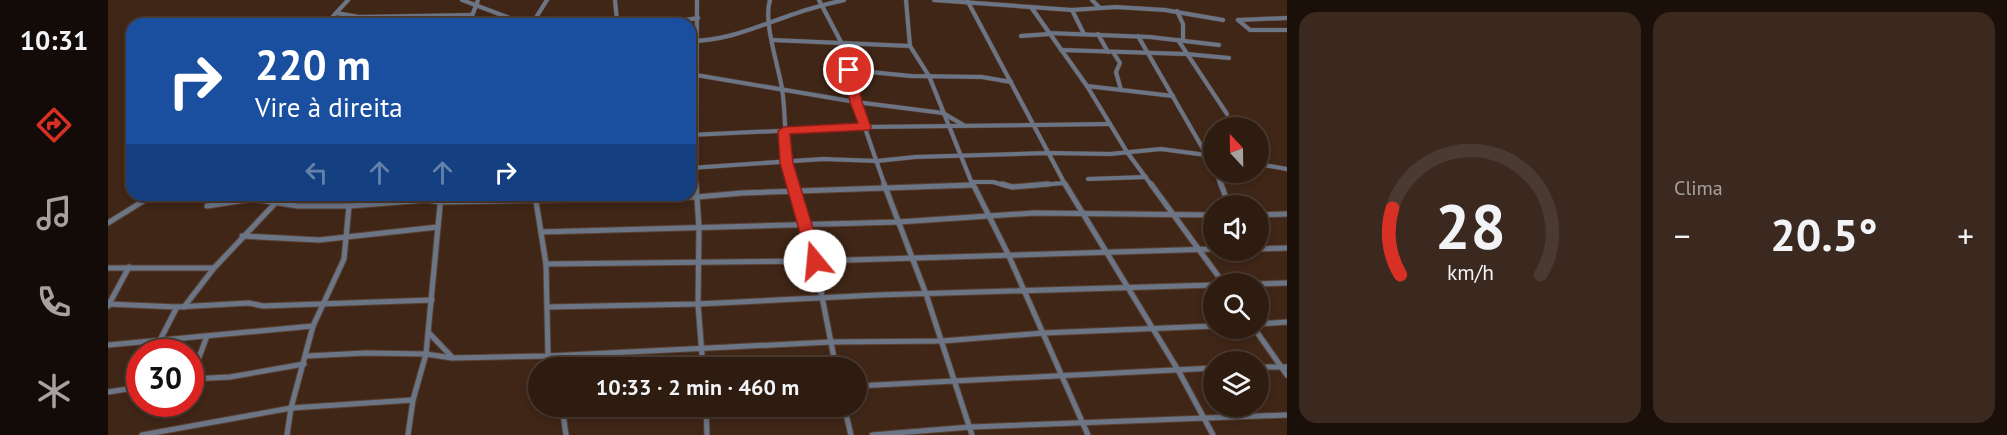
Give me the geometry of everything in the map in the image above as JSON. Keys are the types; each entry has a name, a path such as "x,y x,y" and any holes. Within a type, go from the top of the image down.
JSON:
{"street":[{"path":"331,18 348,0"},
{"path":"462,0 509,18"},
{"path":"471,18 478,0"},
{"path":"536,18 547,0"},
{"path":"615,0 617,18"},
{"path":"696,55 697,0"},
{"path":"770,0 768,6 770,25 782,90 786,163 815,261 834,357"},
{"path":"819,0 841,42 856,102 885,187 926,294 972,435"},
{"path":"698,42 727,39 770,25 786,16 844,0"},
{"path":"906,0 910,46 929,76 972,183 1008,254 1088,435"},
{"path":"934,0 1072,10 1100,8 1177,11 1223,20"},
{"path":"1092,0 1100,8"},
{"path":"968,1 1064,183 1178,370 1213,435"},
{"path":"1031,7 1087,86 1127,152 1216,273"},
{"path":"1072,10 1084,33"},
{"path":"1177,11 1183,24 1181,40 1186,54 1227,114"},
{"path":"336,13 359,17 472,15"},
{"path":"1287,18 1238,20 1250,30 1287,30"},
{"path":"1021,36 1084,33 1219,45"},
{"path":"1098,34 1120,63 1116,72 1121,90"},
{"path":"1138,36 1203,149"},
{"path":"772,40 910,46"},
{"path":"1061,50 1147,52 1229,58"},
{"path":"849,70 911,76 981,77 1011,82"},
{"path":"696,76 856,102 943,113 967,127"},
{"path":"1087,86 1173,96"},
{"path":"696,109 696,135 865,127 1110,124"},
{"path":"696,168 823,159 877,161 1161,149 1203,154"},
{"path":"1269,166 1287,169"},
{"path":"1088,179 1146,177"},
{"path":"697,197 885,187 900,189 993,182 1012,187 1064,183"},
{"path":"696,191 699,228 698,304 702,357"},
{"path":"108,223 143,201"},
{"path":"207,206 232,201"},
{"path":"184,307 214,268 276,201 298,206 349,206 413,201"},
{"path":"434,201 568,201"},
{"path":"408,435 413,400 426,354 429,333 441,202"},
{"path":"536,202 546,264 548,356"},
{"path":"287,435 291,408 313,326 344,259 349,206"},
{"path":"541,232 898,222 1011,214 1203,215"},
{"path":"1269,215 1287,214"},
{"path":"242,236 319,240 438,227"},
{"path":"546,264 698,264 1200,249"},
{"path":"1269,249 1287,249"},
{"path":"129,267 108,304 184,307 432,300"},
{"path":"108,268 214,268"},
{"path":"1269,284 1287,283"},
{"path":"547,307 823,300 926,294 1203,286"},
{"path":"161,339 177,307"},
{"path":"1269,323 1287,322"},
{"path":"172,339 313,326"},
{"path":"306,356 366,353 426,354 452,358 548,356 831,342 942,341 1043,333 1203,327"},
{"path":"429,333 452,358"},
{"path":"204,344 207,336"},
{"path":"1262,339 1284,367 1287,375"},
{"path":"108,345 126,343"},
{"path":"204,378 230,377 304,364"},
{"path":"867,385 1203,369"},
{"path":"108,392 126,389"},
{"path":"142,435 291,408 413,400"},
{"path":"872,435 970,427 1287,415"},
{"path":"564,417 566,435"},
{"path":"706,417 707,435"},
{"path":"846,417 850,435"}],"route":[{"path":"815,261 786,163 784,131 865,127 856,102 849,70"}]}
